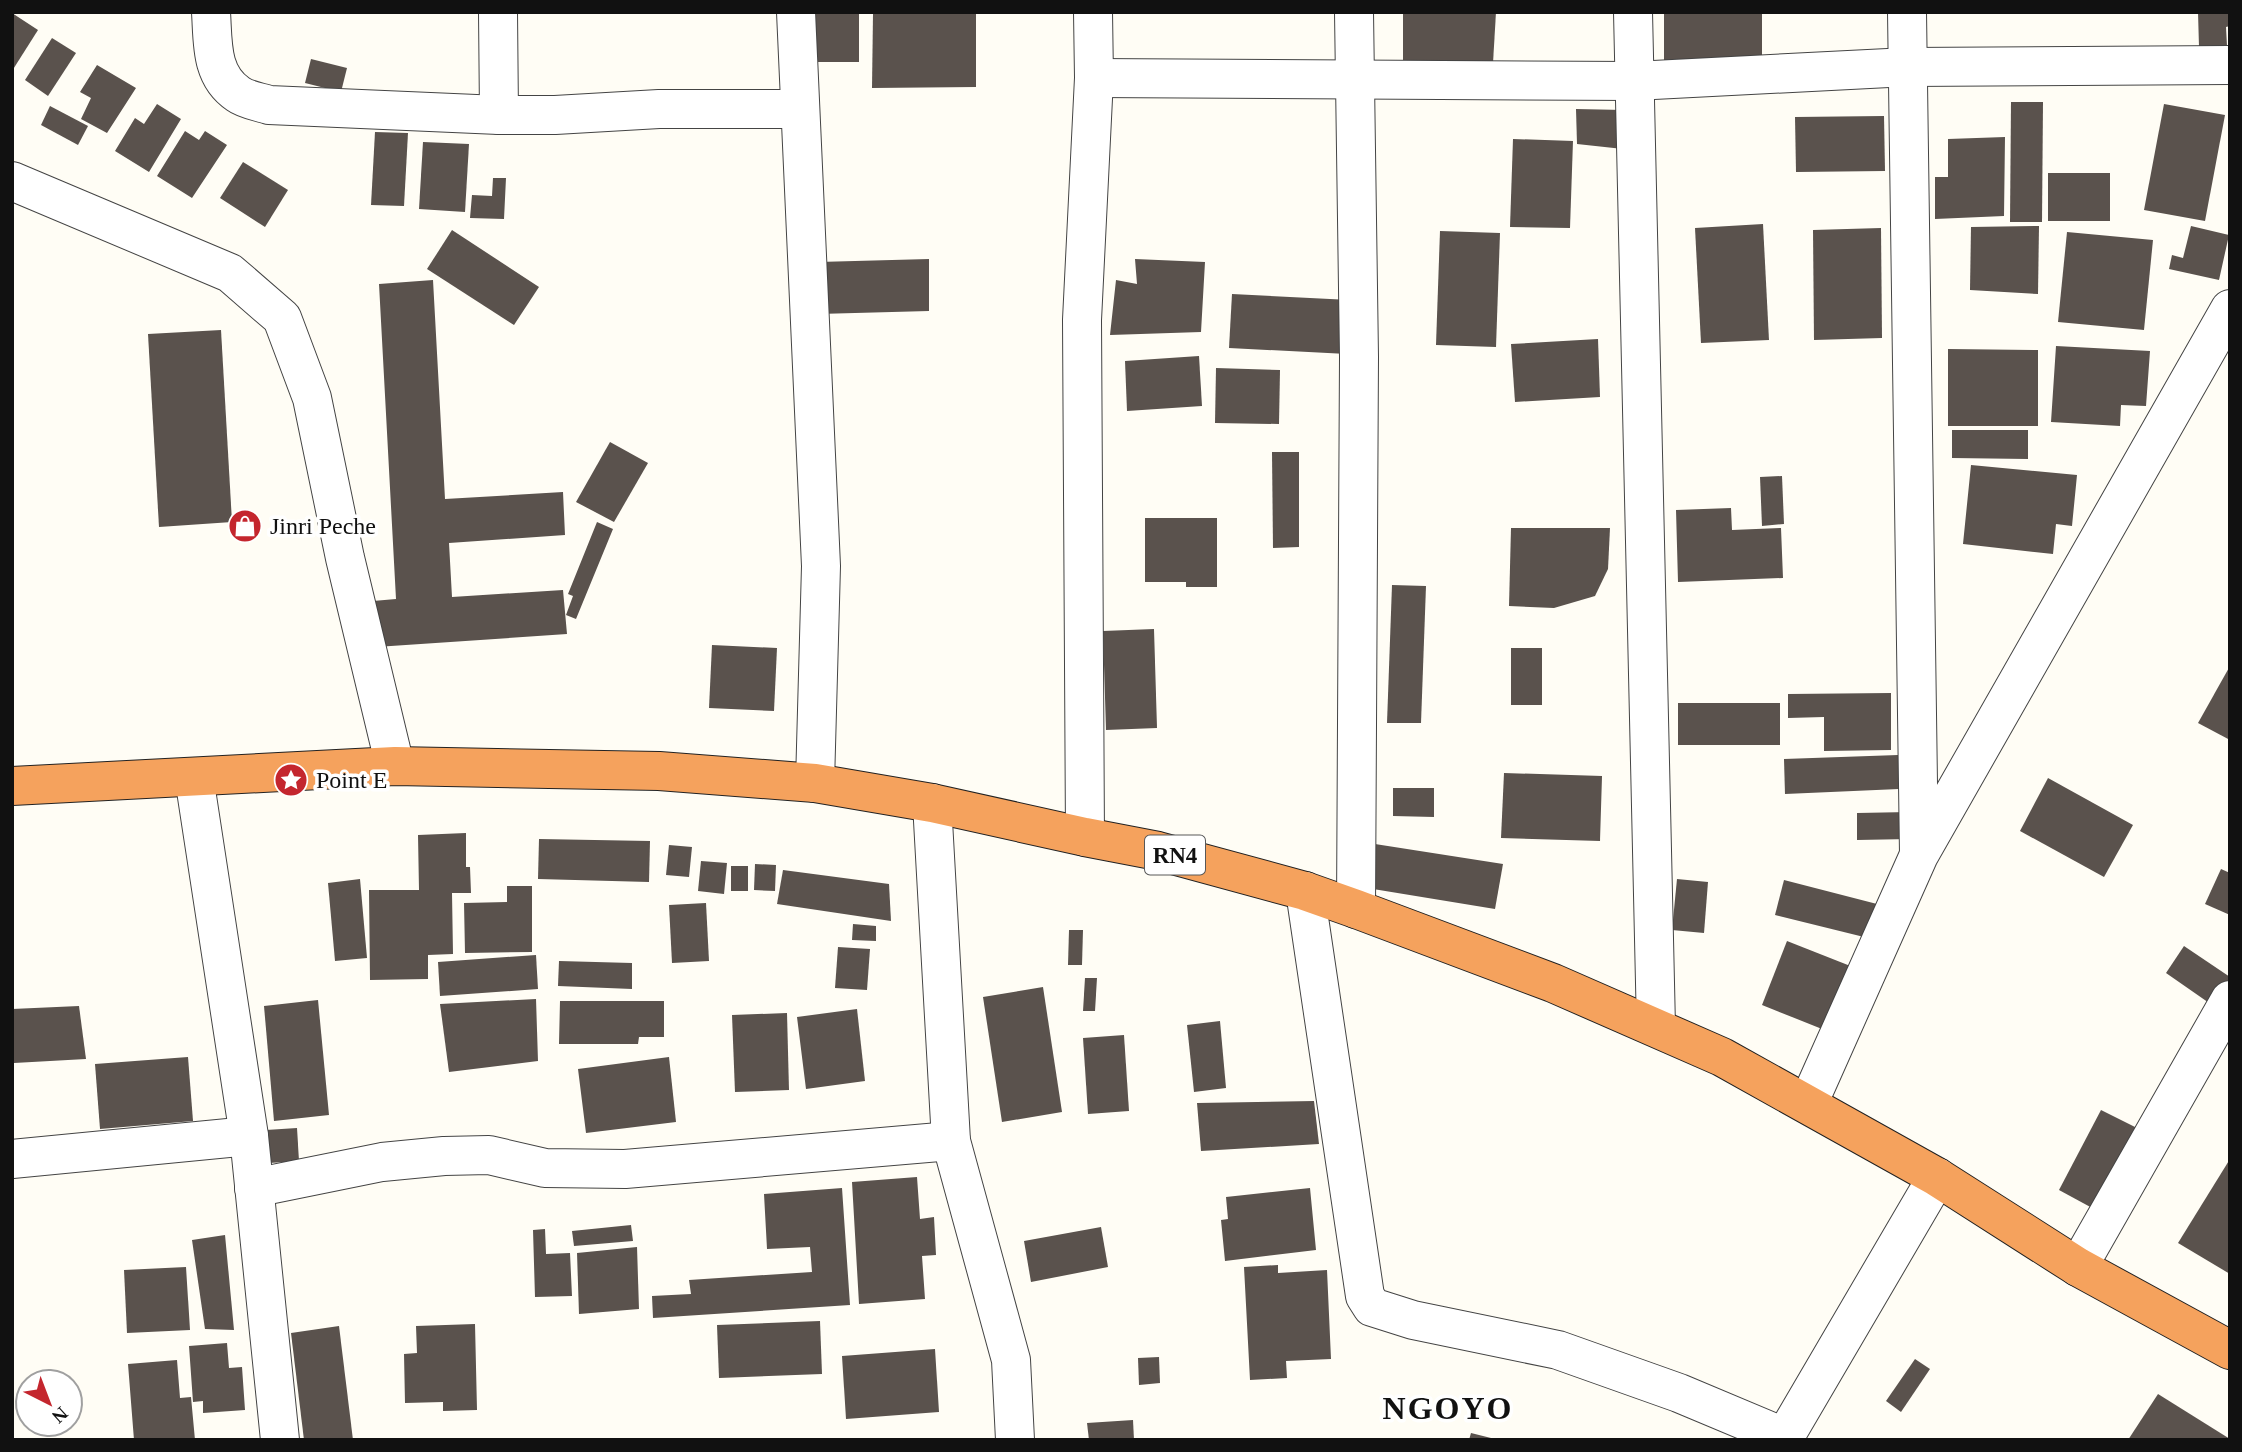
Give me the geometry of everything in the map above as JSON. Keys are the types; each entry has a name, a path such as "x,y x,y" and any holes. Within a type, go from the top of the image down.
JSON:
{"highway":[{"name":"RN4","path":"12,786 395,766 659,771 815,783 932,803 1158,851 1305,891 1356,909 1553,983 1722,1057 1937,1177 2078,1267 2230,1350"}],"street":[{"path":"211,12 214,61 221,78 238,95 270,105 499,115 659,109 800,109"},
{"path":"498,12 499,115"},
{"path":"796,12 821,566 815,783"},
{"path":"1084,837 1082,320 1094,78 1093,12"},
{"path":"1354,12 1359,357 1356,909"},
{"path":"1633,12 1656,1027"},
{"path":"1907,12 1919,855"},
{"path":"1094,78 1634,81 1908,68 2230,65"},
{"path":"12,181 230,273 282,318 313,398 345,558 395,766"},
{"path":"1808,1104 1919,855 2230,309"},
{"path":"194,777 249,1136 280,1440"},
{"path":"932,803 951,1140 1011,1360 1015,1440"},
{"path":"1305,891 1363,1284 1371,1307 1413,1320 1558,1350 1679,1393 1784,1438 1937,1177"},
{"path":"2078,1267 2230,1000"},
{"path":"12,1158 249,1136"},
{"path":"254,1188 382,1162 444,1156 489,1155 545,1168 625,1170 951,1140"}],"building":[{"path":"814,12 859,12 859,62 814,62"},
{"path":"976,12 976,87 872,88 873,14"},
{"path":"1403,12 1496,12 1493,63 1403,64"},
{"path":"1664,12 1762,12 1762,61 1664,64"},
{"path":"2198,12 2230,12 2230,26 2226,27 2227,46 2199,47"},
{"path":"12,13 38,30 12,71"},
{"path":"52,38 76,53 48,96 25,80"},
{"path":"311,59 347,68 341,92 305,83"},
{"path":"97,65 136,88 107,133 81,119 91,98 80,92"},
{"path":"2011,102 2043,102 2042,222 2010,222"},
{"path":"157,104 181,119 149,172 115,151 135,118 144,124"},
{"path":"2164,104 2225,115 2205,221 2144,210"},
{"path":"50,106 88,126 78,145 41,125"},
{"path":"1576,109 1624,110 1623,149 1577,144"},
{"path":"1884,116 1885,171 1796,172 1795,117"},
{"path":"185,131 199,140 205,131 227,145 192,198 157,176"},
{"path":"375,132 408,133 404,206 371,205"},
{"path":"2005,137 2004,216 1935,219 1935,177 1948,177 1948,139"},
{"path":"1513,139 1573,141 1570,228 1510,227"},
{"path":"423,142 469,144 465,212 419,209"},
{"path":"243,162 288,190 265,227 220,198"},
{"path":"2048,173 2110,173 2110,221 2048,221"},
{"path":"493,178 506,178 504,219 470,218 472,195 492,196"},
{"path":"1763,224 1769,340 1701,343 1695,228"},
{"path":"2039,226 2038,294 1970,290 1971,227"},
{"path":"2191,226 2229,235 2219,280 2169,269 2172,255 2183,258"},
{"path":"1881,228 1882,338 1814,340 1813,230"},
{"path":"452,230 539,287 514,325 427,269"},
{"path":"1440,231 1500,233 1496,347 1436,345"},
{"path":"2067,232 2153,240 2144,330 2058,322"},
{"path":"929,259 929,311 818,314 818,262"},
{"path":"1135,259 1205,262 1201,332 1110,335 1116,280 1137,284"},
{"path":"433,280 445,499 563,492 565,535 449,543 452,597 563,590 567,634 376,647 373,601 396,599 379,284"},
{"path":"1232,294 1350,300 1347,354 1229,348"},
{"path":"221,330 232,522 159,527 148,334"},
{"path":"1598,339 1600,397 1515,402 1511,344"},
{"path":"2056,346 2150,351 2146,406 2121,405 2120,426 2051,422"},
{"path":"1948,349 2038,350 2038,426 1948,426"},
{"path":"1199,356 1202,406 1127,411 1125,361"},
{"path":"1216,368 1280,370 1279,424 1215,423"},
{"path":"1952,430 2028,430 2028,459 1952,458"},
{"path":"610,442 648,463 614,522 576,502"},
{"path":"1272,452 1299,452 1299,547 1273,548"},
{"path":"1971,465 2077,475 2072,526 2056,524 2053,554 1963,544"},
{"path":"1782,476 1784,524 1762,526 1760,477"},
{"path":"1731,508 1732,530 1781,528 1783,578 1678,582 1676,510"},
{"path":"1145,518 1217,518 1217,587 1186,587 1186,582 1145,582"},
{"path":"597,522 613,529 576,619 566,615 573,596 568,594"},
{"path":"1511,528 1610,528 1608,569 1595,596 1554,608 1509,606"},
{"path":"1392,585 1426,586 1421,723 1387,723"},
{"path":"1154,629 1157,728 1106,730 1103,631"},
{"path":"712,645 777,648 774,711 709,708"},
{"path":"1511,648 1542,648 1542,705 1511,705"},
{"path":"2230,666 2230,740 2198,723"},
{"path":"1891,693 1891,750 1824,751 1824,717 1788,718 1788,694"},
{"path":"1678,703 1780,703 1780,745 1678,745"},
{"path":"1898,755 1899,789 1785,794 1784,759"},
{"path":"1504,773 1602,776 1600,841 1501,838"},
{"path":"2048,778 2133,825 2104,877 2020,831"},
{"path":"1393,788 1434,788 1434,817 1393,816"},
{"path":"1909,812 1910,839 1857,840 1857,813"},
{"path":"466,833 466,867 470,867 471,893 452,893 453,954 428,955 428,979 370,980 369,890 419,890 418,835"},
{"path":"539,839 650,841 649,882 538,879"},
{"path":"1375,844 1503,864 1495,909 1367,888"},
{"path":"669,845 692,847 689,877 666,875"},
{"path":"701,861 727,863 724,894 698,891"},
{"path":"755,864 776,865 775,891 754,890"},
{"path":"731,866 748,866 748,891 731,891"},
{"path":"2221,869 2230,873 2230,915 2205,904"},
{"path":"783,870 889,884 891,921 777,904"},
{"path":"360,879 367,958 335,961 328,883"},
{"path":"1677,879 1708,882 1704,933 1672,930"},
{"path":"1784,880 1877,904 1868,938 1775,915"},
{"path":"507,886 532,886 532,952 465,953 464,903 507,902"},
{"path":"706,903 709,961 672,963 669,905"},
{"path":"853,924 876,926 876,941 852,940"},
{"path":"1069,930 1083,930 1082,965 1068,965"},
{"path":"1787,941 1858,969 1832,1033 1762,1005"},
{"path":"2184,946 2230,977 2212,1005 2166,973"},
{"path":"838,947 870,949 867,990 835,988"},
{"path":"536,955 538,989 440,996 438,962"},
{"path":"559,961 632,963 632,989 558,986"},
{"path":"1085,978 1097,978 1095,1011 1083,1011"},
{"path":"1043,987 1062,1112 1002,1122 983,997"},
{"path":"536,999 538,1061 449,1072 440,1004"},
{"path":"318,1000 329,1115 274,1121 264,1006"},
{"path":"560,1001 664,1001 664,1037 639,1037 638,1044 559,1044"},
{"path":"79,1006 86,1059 14,1063 12,1009"},
{"path":"857,1009 865,1081 806,1089 797,1017"},
{"path":"787,1013 789,1090 735,1092 732,1015"},
{"path":"1220,1021 1226,1088 1194,1092 1187,1025"},
{"path":"1124,1035 1129,1111 1088,1114 1083,1038"},
{"path":"188,1057 193,1121 100,1129 95,1064"},
{"path":"669,1057 676,1122 586,1133 578,1069"},
{"path":"1314,1101 1319,1144 1201,1151 1197,1103"},
{"path":"2101,1110 2137,1128 2094,1209 2059,1190"},
{"path":"297,1128 299,1161 269,1163 266,1130"},
{"path":"2230,1159 2230,1274 2178,1243"},
{"path":"917,1177 920,1219 934,1217 936,1255 922,1256 925,1299 859,1304 852,1182"},
{"path":"842,1188 850,1305 653,1318 652,1296 691,1294 689,1280 812,1272 810,1247 767,1249 764,1194"},
{"path":"1310,1188 1316,1250 1225,1261 1221,1220 1228,1219 1226,1197"},
{"path":"631,1225 633,1241 574,1246 572,1231"},
{"path":"1101,1227 1108,1267 1031,1282 1024,1241"},
{"path":"545,1229 546,1254 570,1253 572,1296 535,1297 533,1230"},
{"path":"225,1235 234,1330 205,1329 192,1240"},
{"path":"637,1247 639,1309 579,1314 577,1253"},
{"path":"1278,1265 1278,1273 1327,1270 1331,1359 1286,1361 1287,1378 1250,1380 1244,1267"},
{"path":"186,1267 190,1330 127,1333 124,1270"},
{"path":"820,1321 822,1374 719,1378 717,1325"},
{"path":"475,1324 477,1410 443,1411 443,1402 405,1403 404,1354 417,1353 416,1326"},
{"path":"339,1326 353,1440 304,1440 291,1333"},
{"path":"227,1343 229,1368 242,1367 245,1410 203,1413 203,1401 193,1402 189,1346"},
{"path":"935,1349 939,1412 846,1419 842,1356"},
{"path":"1159,1357 1160,1383 1139,1385 1138,1358"},
{"path":"1915,1359 1930,1369 1901,1412 1886,1401"},
{"path":"177,1360 180,1398 191,1397 195,1440 134,1440 128,1364"},
{"path":"2158,1394 2230,1439 2230,1440 2128,1440"},
{"path":"1133,1420 1134,1440 1089,1440 1087,1423"},
{"path":"1471,1433 1495,1439 1469,1440"}],"place":[{"name":"Jinri Peche","path":"245,526"},
{"name":"Point E","path":"291,780"}],"district":[{"name":"NGOYO","path":"1448,1408"}]}
